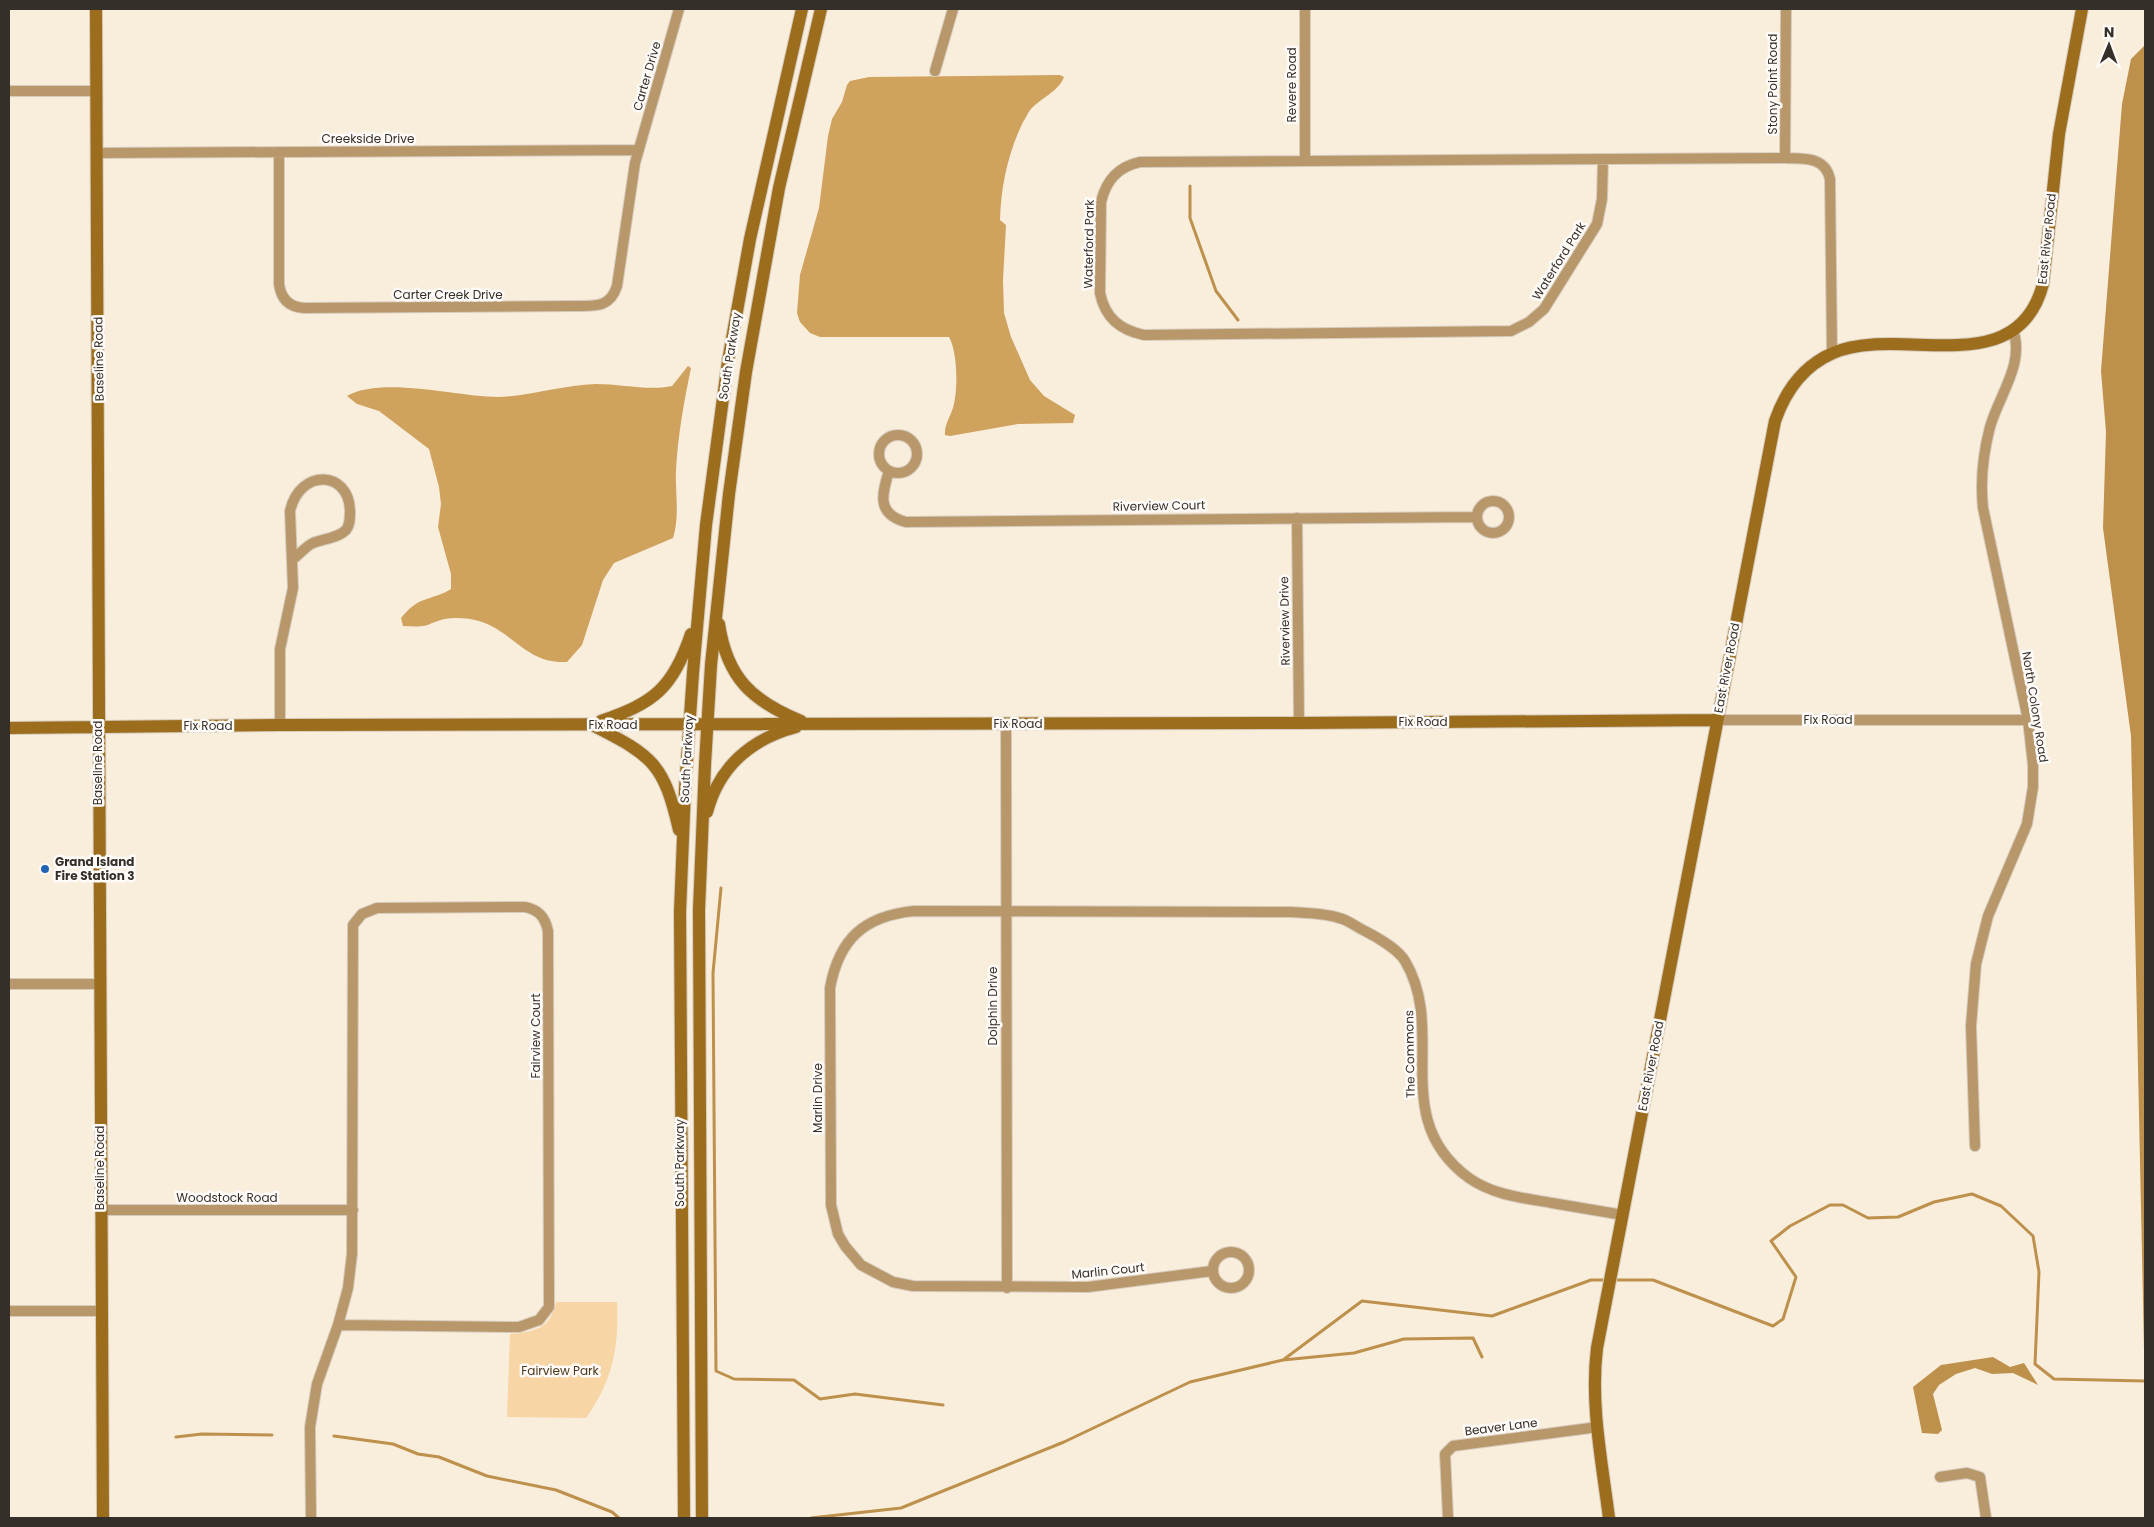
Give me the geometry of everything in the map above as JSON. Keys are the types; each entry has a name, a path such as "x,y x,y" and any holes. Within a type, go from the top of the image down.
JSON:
{"main road":[{"name":"Baseline Road","path":"96,9 100,453 98,727 102,1518"},
{"name":"South Parkway","path":"684,1518 680,1131 682,845 697,619 706,525 728,361 750,239 802,9"},
{"name":"South Parkway","path":"702,1518 699,1136 700,850 707,724 729,494 767,249 795,116 821,9"},
{"name":"East River Road","path":"1609,1518 1598,1427 1595,1367 1607,1289 1623,1215 1775,421 1782,402 1794,384 1811,367 1832,354 1860,346 1975,344 1993,340 2012,330 2030,316 2039,298 2043,284 2059,134 2082,9"},
{"path":"717,604 721,637 726,655 732,670 740,681 750,693 765,704 808,723"},
{"path":"592,725 626,712 659,692 678,668 697,619"},
{"name":"Fix Road","path":"9,728 1717,720"},
{"path":"700,850 711,798 725,771 734,760 756,743 808,723"},
{"path":"592,725 638,750 658,769 672,801 682,845"}],"street":[{"name":"Carter Drive","path":"639,150 679,9"},
{"path":"935,71 953,9"},
{"name":"Revere Road","path":"1305,9 1305,161"},
{"name":"Stony Point Road","path":"1785,158 1786,9"},
{"path":"9,92 96,91"},
{"name":"Creekside Drive","path":"97,153 639,150"},
{"name":"Carter Creek Drive","path":"279,152 280,289 283,298 292,306 313,308 575,306 602,304 611,298 617,286 632,177 639,150"},
{"name":"Waterford Park","path":"1603,160 1602,199 1597,224 1544,309 1529,322 1511,331 1144,335 1130,332 1114,322 1107,313 1100,293 1101,202 1104,190 1114,174 1132,163 1785,158 1818,161 1829,173 1832,354"},
{"name":"North Colony Road","path":"1975,1146 1971,1026 1976,964 1988,916 2027,824 2031,806 2033,766 2028,720 1983,508 1981,487 1982,467 1991,424 2016,356 2016,341 2012,330"},
{"name":"Riverview Court","path":"889,471 882,493 883,501 886,510 892,516 906,522 1477,517"},
{"path":"280,726 280,649 293,588 290,511 295,495 305,484 313,481 329,480 336,483 342,488 350,504 350,524 346,530 312,544 292,560"},
{"name":"Riverview Drive","path":"1297,518 1299,723"},
{"name":"Fix Road","path":"1717,720 2028,720"},
{"name":"Dolphin Drive","path":"1006,724 1007,1288"},
{"name":"Fairview Court","path":"386,907 525,908 537,911 544,919 548,931 548,1307 539,1320 519,1327 338,1326 348,1288 352,1254 353,1210 353,925 356,919 368,911 386,907"},
{"name":"The Commons","path":"1006,910 1290,912 1339,918 1380,939 1405,960 1418,989 1421,1003 1421,1079 1425,1113 1436,1142 1448,1158 1470,1179 1503,1194 1623,1215"},
{"name":"Marlin Drive","path":"1006,910 896,913 865,926 843,948 837,959 830,988 830,1155 831,1205 834,1220 845,1246 861,1265 886,1279 913,1286 1007,1288"},
{"path":"9,984 99,984"},
{"name":"Woodstock Road","path":"100,1210 353,1210"},
{"name":"Marlin Court","path":"1007,1288 1088,1287 1212,1270"},
{"path":"9,1312 101,1311"},
{"path":"311,1518 311,1419 317,1384 338,1326"},
{"name":"Beaver Lane","path":"1448,1518 1445,1454 1453,1446 1598,1427"},
{"path":"1940,1477 1967,1473 1980,1477 1986,1518"}],"green space":[{"name":"Fairview Park","path":"556,1302 617,1302 615,1348 603,1390 586,1418 507,1417 510,1334 534,1330 546,1323 554,1311"}],"shaded area":[{"path":"2145,45 2145,1397 2131,736 2103,528 2106,432 2101,371 2122,104 2131,59"},
{"path":"1060,75 1064,77 1062,82 1030,110 1013,146 1006,170 1000,220 1006,225 1003,280 1004,313 1011,337 1030,380 1044,396 1075,415 1073,423 1018,424 950,436 945,435 946,425 955,401 956,382 956,362 949,337 820,337 810,333 800,322 797,313 800,275 819,208 828,136 832,119 842,102 850,81 869,77"},
{"path":"688,366 691,368 678,444 676,470 677,513 673,538 614,563 603,580 582,645 567,662 553,661 530,653 491,626 475,620 449,618 423,626 403,626 401,618 414,605 451,589 451,574 438,527 441,504 439,487 429,449 379,411 357,404 347,396 362,390 380,388 421,389 498,397 596,384 644,388 663,387 672,386"},
{"path":"1993,1357 2010,1367 2024,1363 2038,1385 2013,1373 1992,1374 1975,1368 1956,1374 1939,1385 1933,1394 1942,1430 1938,1434 1922,1433 1913,1387 1941,1365"}],"waterway":[{"path":"1190,186 1190,218 1216,291 1238,320"},
{"path":"721,888 713,973 716,1371 734,1379 794,1380 820,1399 855,1394 943,1405"},
{"path":"1614,1280 1653,1280 1773,1326 1783,1319 1796,1277 1771,1241 1790,1226 1830,1205 1843,1205 1868,1218 1898,1217 1934,1202 1972,1194 2001,1206 2033,1236 2039,1272 2035,1364 2054,1379 2145,1381"},
{"path":"1283,1360 1362,1301 1492,1316 1591,1280 1606,1280"},
{"path":"811,1518 901,1508 1064,1442 1190,1382 1283,1360 1354,1353 1404,1339 1473,1338 1482,1357"},
{"path":"176,1437 202,1434 272,1435"},
{"path":"334,1436 393,1444 418,1454 439,1457 487,1476 556,1490 612,1512 619,1518"}],"place":[{"name":"Grand Island Fire Station 3","path":"45,869"}]}
